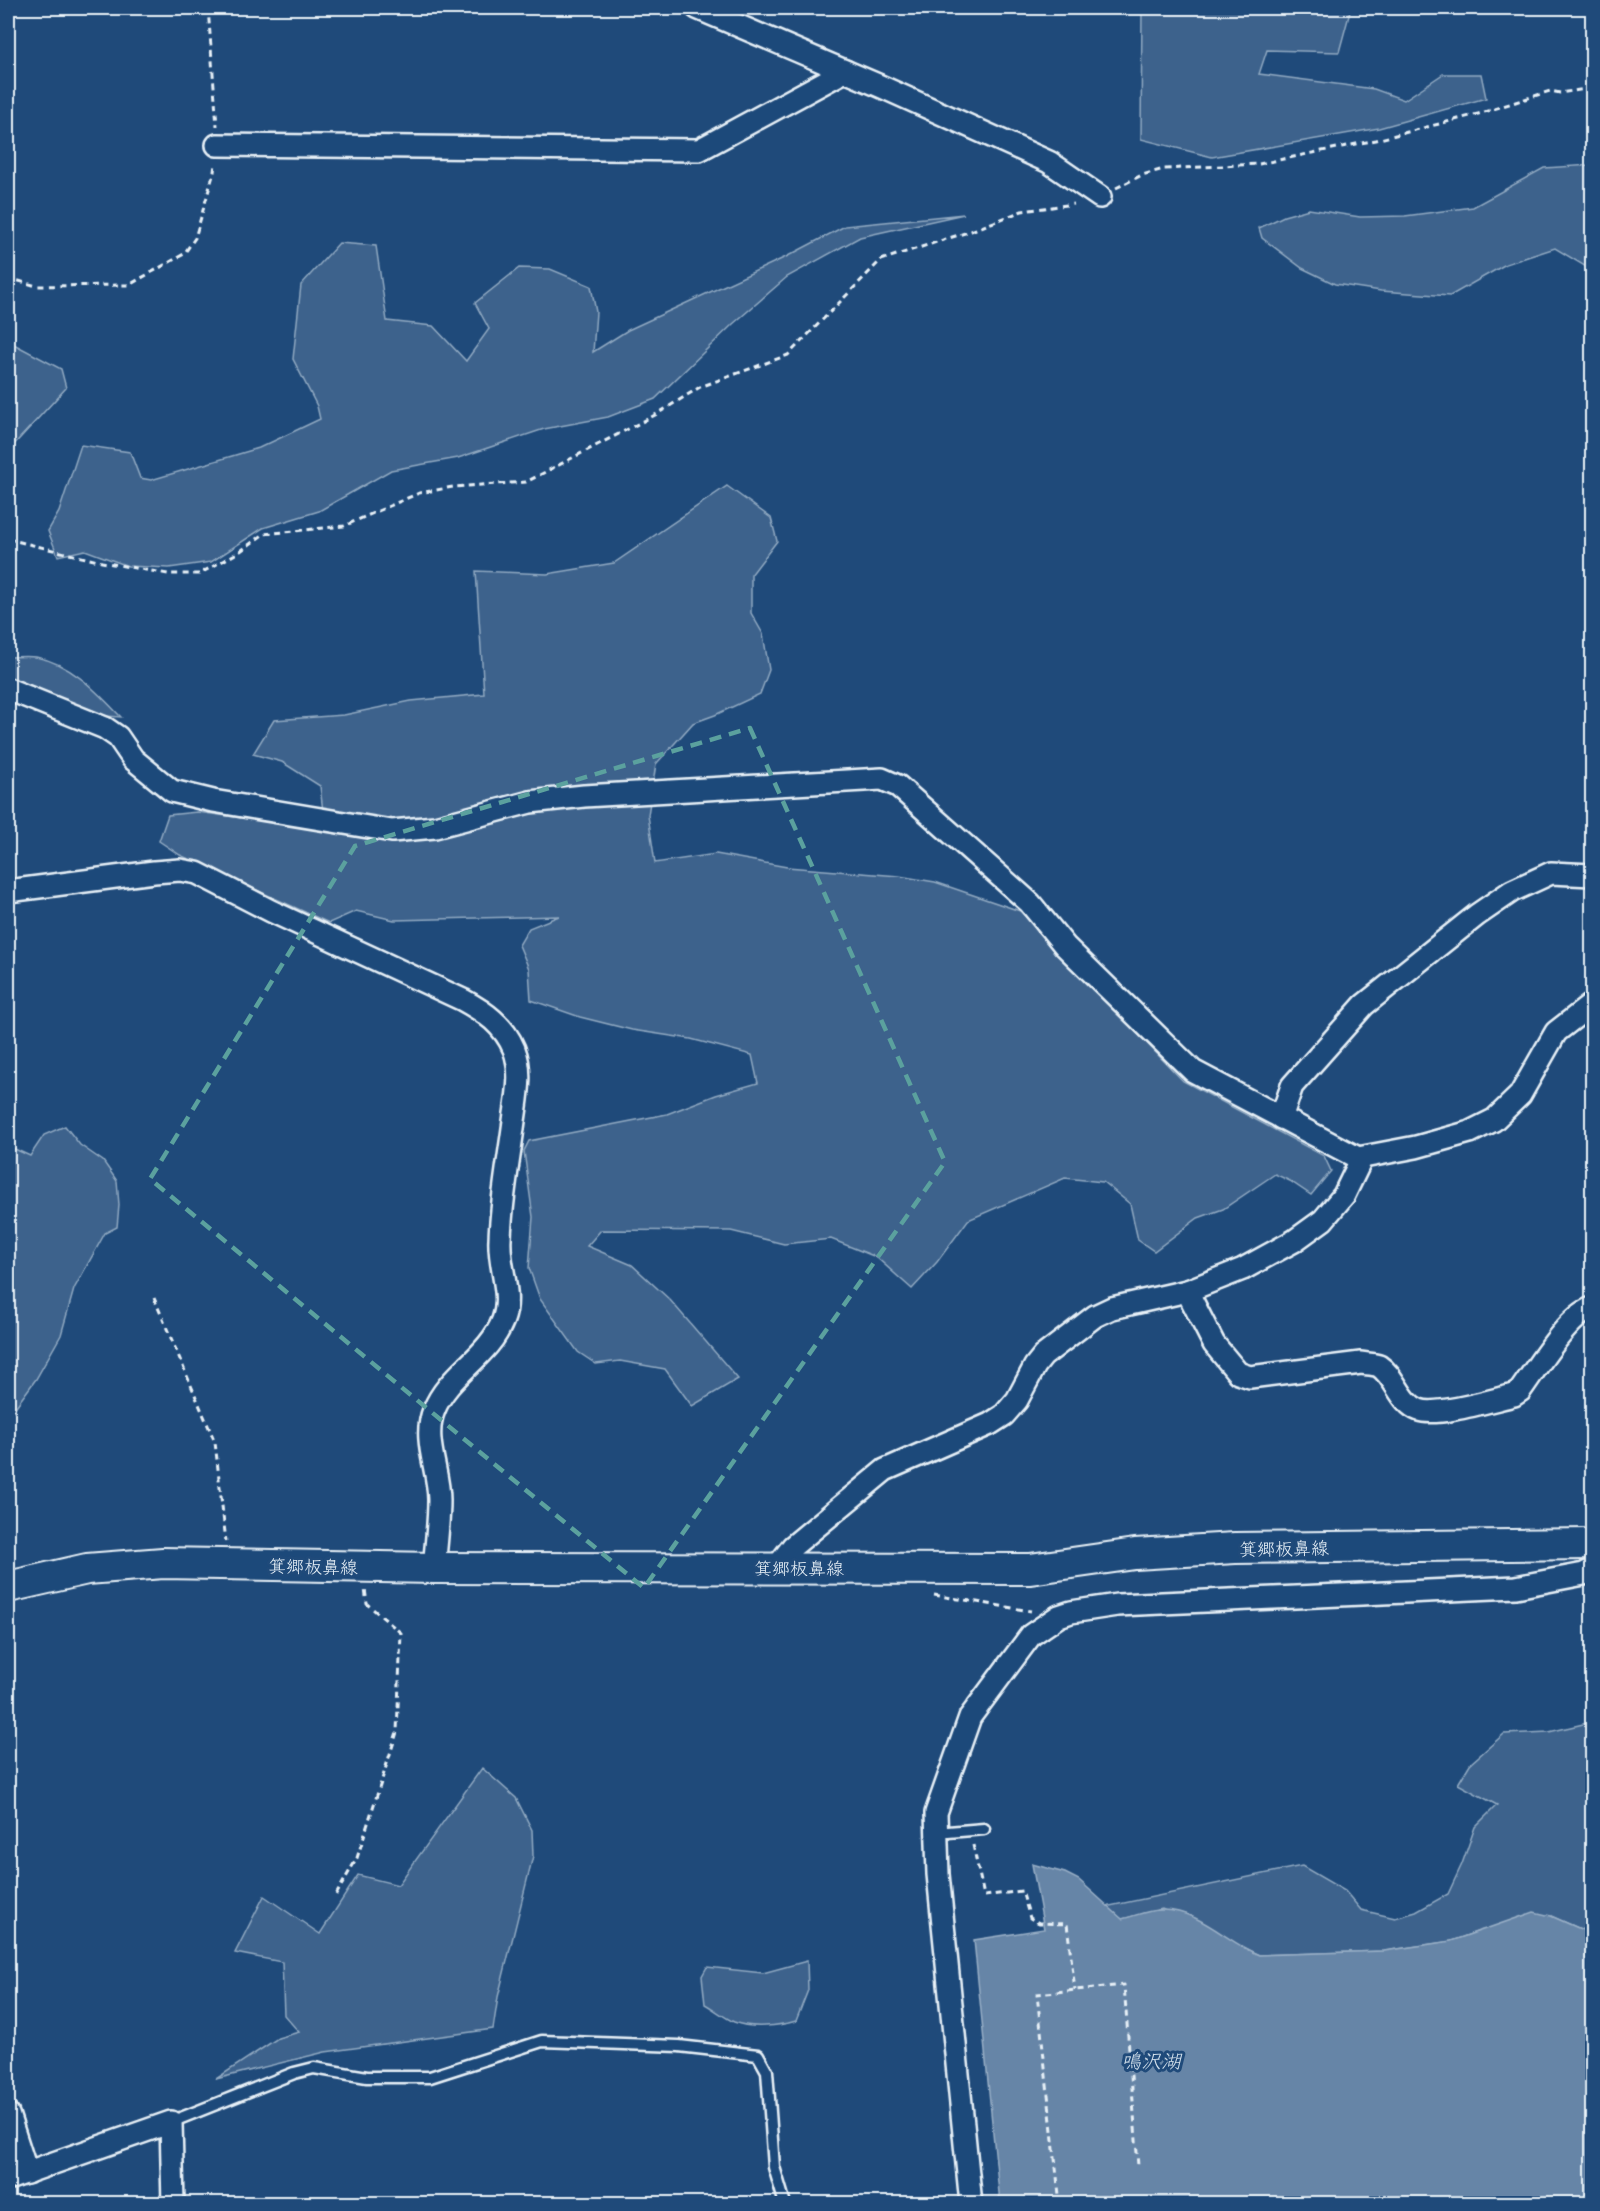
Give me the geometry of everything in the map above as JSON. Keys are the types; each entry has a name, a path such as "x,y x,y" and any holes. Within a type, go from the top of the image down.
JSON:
{"main road":[{"name":"箕郷板鼻線","path":"8,1587 65,1573 108,1566 163,1563 434,1568 1030,1569 1135,1554 1235,1548 1593,1544"}],"street":[{"path":"697,8 1049,162 1100,197"},
{"path":"217,145 699,150 845,71"},
{"path":"8,690 105,728 118,737 133,759 172,791 213,801 392,831 435,827 530,802 584,796 882,778 898,786 1030,903 1065,946 1193,1071 1358,1158 1416,1147 1470,1132 1494,1120 1520,1095 1556,1032 1593,1004"},
{"path":"8,891 154,872 180,870 197,873 272,911 463,1000 486,1013 506,1034 515,1051 519,1079 499,1241 506,1290 504,1317 489,1346 441,1397 434,1410 429,1435 439,1501 434,1568"},
{"path":"1281,1118 1292,1086 1297,1079 1364,1005 1478,915 1512,891 1551,873 1593,875"},
{"path":"776,1568 793,1546 885,1470 990,1424 1004,1415 1017,1400 1035,1366 1043,1356 1095,1316 1112,1308 1187,1291 1243,1269 1294,1241 1323,1220 1344,1195 1359,1164 1358,1158"},
{"path":"1187,1291 1214,1344 1238,1373 1250,1377 1360,1363 1377,1365 1389,1375 1410,1405 1419,1410 1434,1413 1514,1395 1520,1391 1572,1321 1585,1310 1593,1308"},
{"path":"971,2204 936,1813 970,1717 1031,1635 1052,1620 1071,1612 1117,1605 1516,1587 1584,1574 1593,1570"},
{"path":"8,2114 17,2176 171,2122 173,2204"}],"lane":[{"path":"936,1833 984,1829"},
{"path":"171,2122 294,2073 314,2068 367,2077 430,2077 542,2041 679,2046 758,2055 767,2071 774,2167 785,2204"}],"path":[{"path":"8,278 37,286 129,285 184,254 195,238 214,172 217,145 208,8"},
{"path":"8,539 102,562 168,574 199,574 240,552 264,534 344,526 418,493 453,487 526,482 657,414 700,387 788,355 881,260 971,231 1022,211 1090,202 1142,175 1164,169 1259,164 1376,140 1478,114 1550,91 1560,93 1593,88"},
{"path":"154,1298 215,1442 229,1564"},
{"path":"336,1894 357,1858 397,1732 401,1633 367,1604 362,1567"},
{"path":"928,1593 1033,1612 1052,1620"},
{"path":"971,1830 984,1896 1022,1891 1030,1918 1039,1923 1067,1924 1075,1990"},
{"path":"1060,2204 1036,1994 1124,1985 1138,2166"}],"highlighted area":[{"path":"750,728 945,1162 644,1588 150,1179 355,846"}],"shaded area":[{"path":"1142,8 1351,8 1339,52 1267,50 1259,74 1374,89 1404,100 1443,74 1481,74 1486,98 1379,128 1212,157 1141,139"},
{"path":"1592,165 1592,267 1588,268 1555,248 1506,264 1450,296 1381,291 1335,284 1302,268 1262,238 1259,228 1284,216 1309,209 1360,217 1405,216 1473,207 1544,168"},
{"path":"964,214 860,237 787,277 733,324 655,399 608,417 544,429 458,458 391,470 319,511 263,528 211,562 169,568 128,566 85,550 58,556 48,531 59,512 81,445 130,452 140,478 151,480 259,448 320,419 317,406 293,359 301,285 339,243 376,246 387,321 433,326 466,361 489,329 475,303 519,268 550,269 591,286 596,312 593,352 628,330 786,257 845,226"},
{"path":"8,341 61,369 66,388 8,451"},
{"path":"727,486 771,518 777,541 751,575 751,613 763,634 769,670 760,694 693,723 656,764 648,815 655,863 716,854 787,867 899,876 935,882 1020,911 1183,1081 1324,1156 1331,1171 1311,1195 1275,1174 1223,1209 1198,1218 1154,1251 1138,1240 1130,1204 1103,1182 1065,1178 968,1220 937,1262 912,1289 876,1257 831,1239 784,1244 731,1231 601,1230 587,1246 632,1265 670,1300 738,1379 692,1406 665,1369 620,1361 596,1364 578,1352 540,1299 529,1268 533,1217 524,1151 529,1141 667,1114 716,1095 758,1083 752,1055 691,1039 632,1030 580,1017 531,1000 529,969 519,945 529,928 559,916 394,920 356,911 329,923 180,855 159,841 168,815 197,812 325,829 320,786 282,762 253,754 274,720 344,715 411,701 484,694 476,571 547,574 614,563"},
{"path":"8,657 36,657 61,666 83,680 121,717 104,716 8,680"},
{"path":"65,1126 80,1145 103,1161 117,1181 119,1205 117,1227 105,1233 74,1289 61,1335 36,1379 11,1413 8,1412 8,1146 30,1156 44,1135"},
{"path":"1592,1722 1592,1934 1551,1916 1479,1931 1452,1941 1384,1951 1259,1955 1162,1909 1122,1919 1100,1908 1302,1866 1345,1891 1361,1910 1395,1918 1416,1912 1448,1894 1475,1827 1497,1805 1458,1784 1470,1764 1504,1734 1549,1732"},
{"path":"482,1768 516,1798 532,1830 533,1856 498,1997 493,2029 325,2052 216,2079 278,2038 299,2032 284,2015 282,1962 235,1953 264,1896 320,1934 358,1875 398,1885"},
{"path":"807,1961 808,1990 796,2021 748,2026 730,2020 705,2004 702,1976 707,1967 763,1973"}],"water":[{"name":"鳴沢湖","path":"1032,1864 1065,1873 1079,1880 1122,1919 1153,1911 1176,1911 1201,1921 1259,1955 1384,1951 1451,1941 1534,1912 1551,1916 1592,1934 1592,2203 1000,2203 974,1940 1044,1929"}]}
